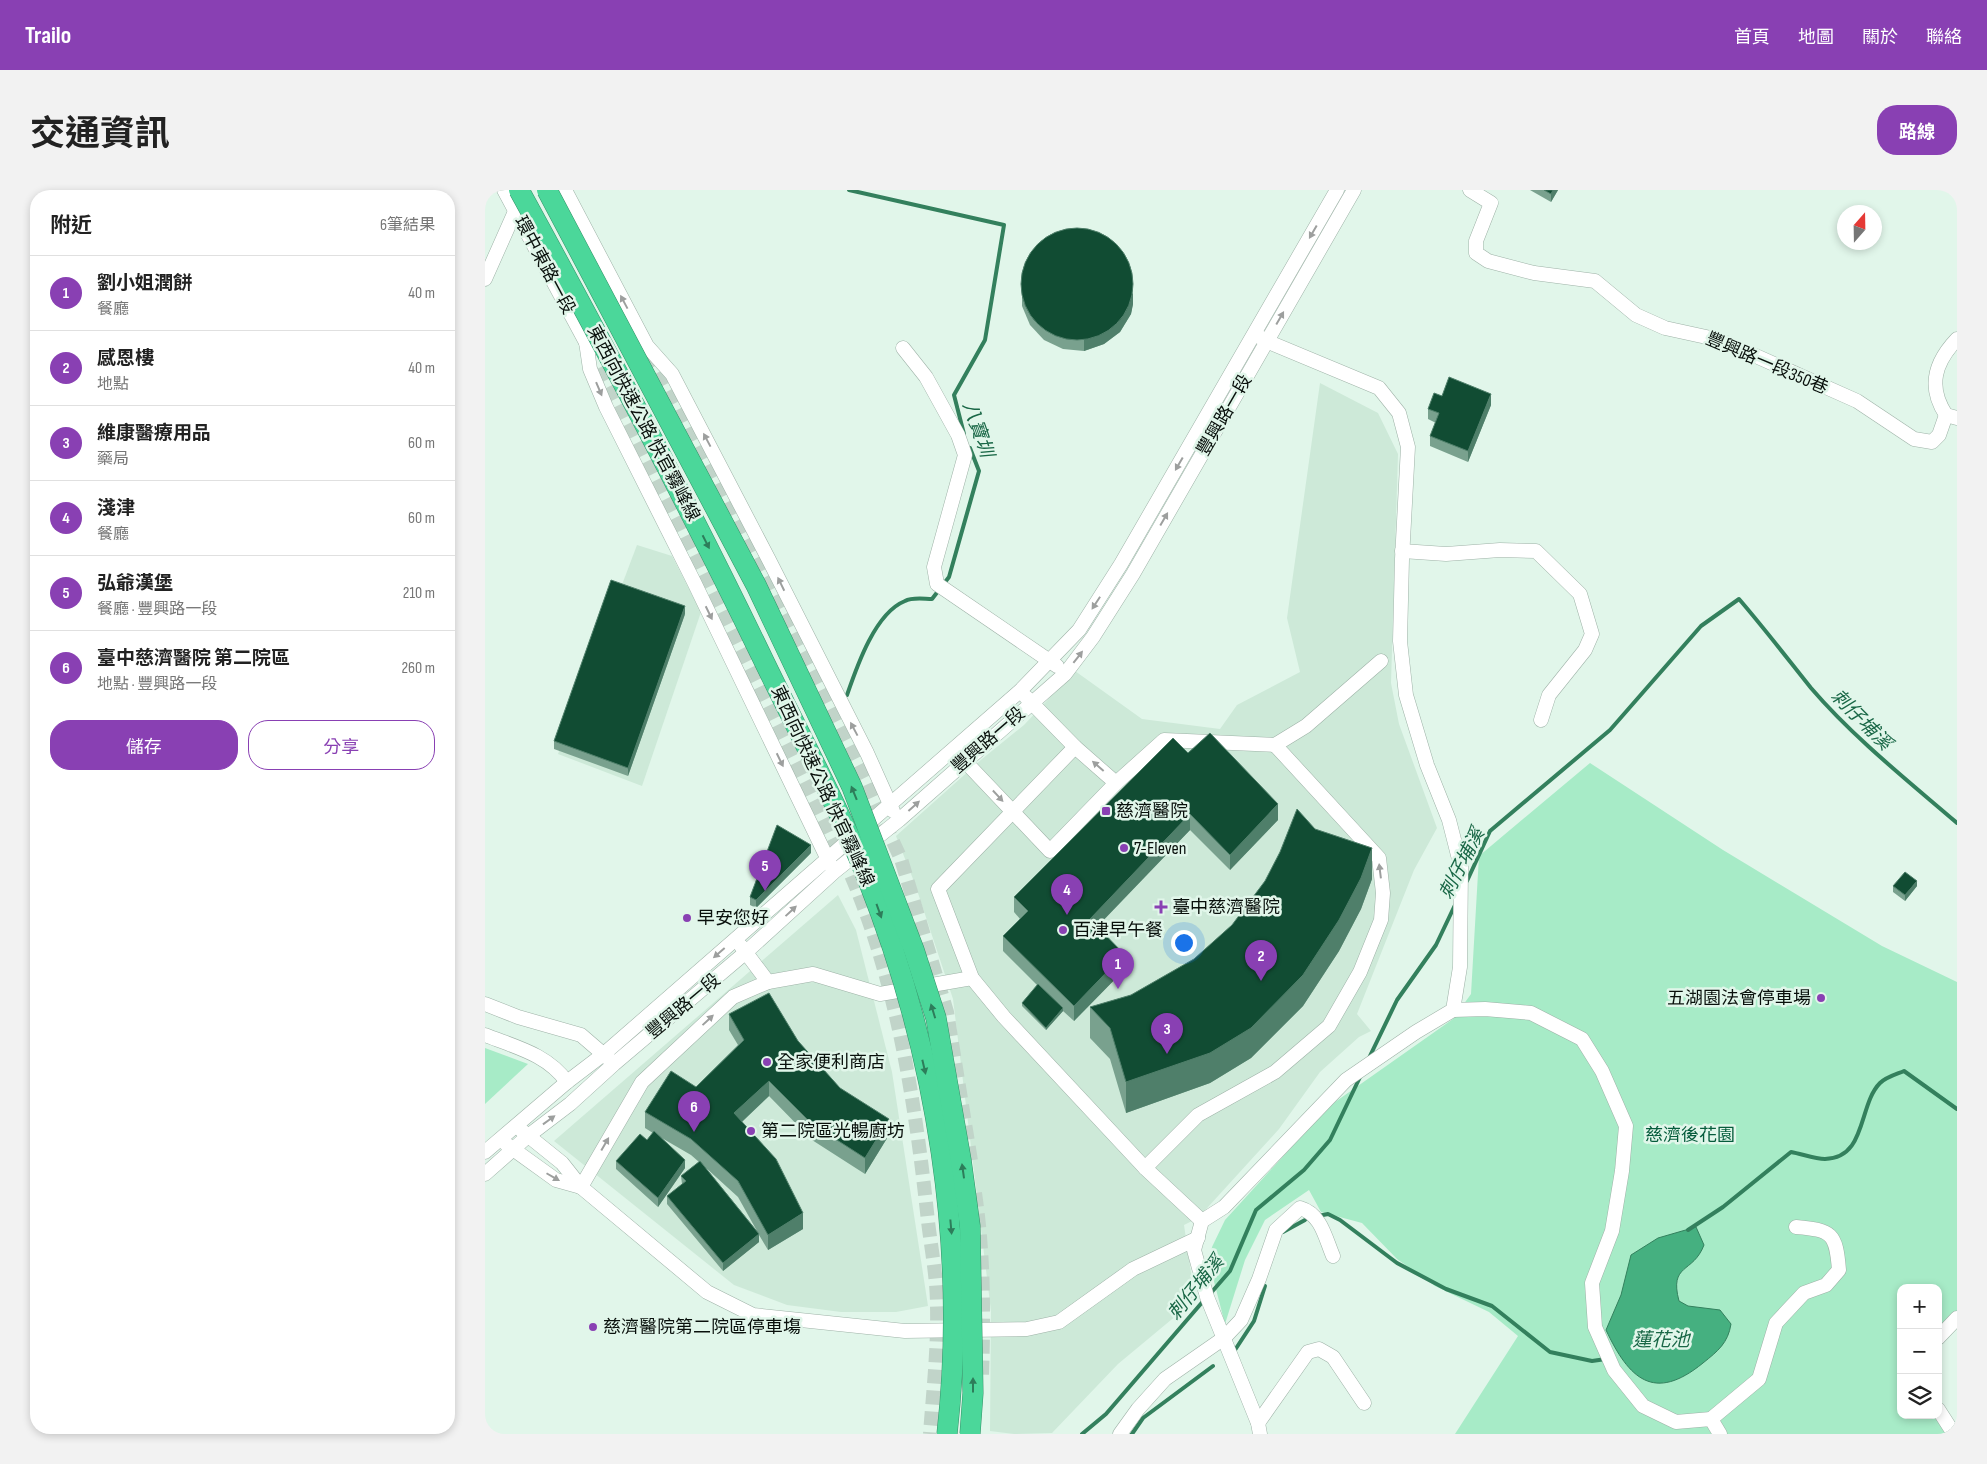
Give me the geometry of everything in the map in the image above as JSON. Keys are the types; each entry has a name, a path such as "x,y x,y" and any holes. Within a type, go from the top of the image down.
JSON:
{"highway":[{"name":"東西向快速公路 快官霧峰線","path":"519,190 658,448 733,597 831,799 867,877 882,917 914,1025 930,1094 950,1218 953,1303 951,1393 947,1434"},
{"name":"東西向快速公路 快官霧峰線","path":"547,190 760,594 851,787 914,950 935,1018 961,1160 970,1226 973,1302 973,1392 970,1434"}],"street":[{"name":"環中東路一段","path":"504,190 599,368"},
{"path":"485,279 525,190"},
{"path":"565,190 647,346 672,374 867,753 889,805 899,820"},
{"name":"豐興路一段","path":"490,1144 567,1082 609,1059 745,953 834,872 899,820 1065,674 1093,637 1133,574 1261,337 1337,190"},
{"name":"豐興路一段","path":"485,1174 528,1136 570,1104 609,1059 735,939 1020,691 1079,630 1354,190"},
{"name":"豐興路一段350巷","path":"1470,190 1491,203 1476,241 1476,253 1488,261 1534,273 1595,281 1636,315 1665,328 1720,340 1857,401 1913,439 1931,442 1939,435 1951,417"},
{"path":"1261,337 1379,388 1399,413 1408,447 1400,641 1406,695 1427,765 1449,820 1461,867 1460,967 1453,1010"},
{"path":"1951,417 1938,404 1936,368 1946,350 1957,338"},
{"path":"586,342 590,369 606,407 698,590 834,872"},
{"path":"903,348 926,377 958,435 965,455 934,566 937,584 1051,661 1065,674"},
{"path":"1403,551 1446,554 1500,550 1536,551 1580,594 1592,634 1585,650 1549,695 1541,720"},
{"path":"954,749 1050,851 1116,782 1164,740 1275,744 1306,726 1381,661"},
{"path":"1020,691 1075,747 1116,782"},
{"path":"1145,1168 1179,1129 1275,1072 1329,1026 1360,972 1381,920 1383,893 1379,858 1275,744"},
{"path":"1075,747 938,889 972,978 1004,1017 1145,1168 1202,1221"},
{"path":"735,939 768,982"},
{"path":"581,1186 642,1082 733,997 768,982 813,974 880,994 972,978"},
{"path":"485,1004 581,1035 609,1059"},
{"path":"1259,1428 1207,1297 1194,1250 1202,1221 1224,1207 1346,1080 1416,1032 1453,1010 1485,1009 1531,1013 1582,1039 1602,1071 1626,1126 1622,1171 1612,1231 1592,1283 1595,1327 1614,1370 1643,1406 1675,1422 1711,1419 1759,1379 1777,1323 1803,1294 1826,1285 1839,1270 1838,1252 1833,1239 1821,1229 1796,1227"},
{"path":"485,1035 541,1056 560,1072 567,1082"},
{"path":"515,1125 562,1163 581,1186 707,1292 753,1315 905,1331 1027,1329 1059,1322 1133,1269 1198,1238"},
{"path":"490,1144 514,1149 556,1180 581,1186"},
{"path":"1120,1434 1138,1408 1165,1379 1224,1338 1241,1320 1259,1279 1276,1230 1300,1208 1309,1211 1317,1219 1333,1256"},
{"path":"1942,1334 1957,1318"},
{"path":"1259,1428 1308,1352 1319,1349 1333,1357 1365,1403"},
{"path":"1942,1415 1955,1434"},
{"path":"1711,1419 1720,1434"}],"shaded area":[{"name":"臺中慈濟醫院","path":"1320,383 1378,413 1398,454 1391,683 1399,724 1437,828 1414,870 1357,1014 1371,1031 1359,1037 1320,1072 1279,1129 1198,1218 1184,1225 1195,1300 1118,1364 1052,1433 1014,1434 990,1431 991,1311 953,999 915,884 896,836 982,759 1024,725 1075,671 1142,719 1220,729 1237,705 1300,672 1287,618"},
{"path":"637,545 672,556 701,612 642,786 558,754"},
{"path":"838,895 856,930 892,1072 928,1306 896,1312 841,1312 787,1305 734,1285 554,1141"}],"green space":[{"name":"慈濟後花園","path":"1590,763 1723,850 1882,946 1957,982 1957,1318 1942,1330 1942,1284 1897,1284 1897,1419 1938,1419 1948,1434 1455,1434 1518,1336 1489,1312 1435,1286 1397,1259 1362,1223 1321,1212 1309,1190 1265,1220 1245,1260 1225,1324 1210,1266 1212,1247 1225,1220 1328,1107 1453,1019 1471,994 1479,856"},
{"path":"485,1048 528,1064 485,1104"}],"water":[{"name":"蓮花池","path":"1696,1227 1704,1245 1694,1261 1680,1274 1677,1280 1679,1301 1688,1306 1720,1310 1731,1324 1730,1331 1725,1342 1718,1350 1686,1375 1670,1382 1657,1383 1645,1380 1634,1373 1624,1361 1606,1330 1621,1295 1631,1255 1658,1238"}],"building":[{"path":"1544,190 1553,190 1551,194"},
{"path":"1077,228 1098,232 1117,244 1129,263 1133,284 1129,305 1117,324 1098,336 1077,340 1056,336 1037,324 1025,305 1021,284 1025,263 1037,244 1056,232"},
{"path":"1449,377 1491,394 1468,451 1430,436 1439,413 1428,409 1434,393 1442,396"},
{"path":"611,580 685,606 628,768 554,741"},
{"path":"1210,733 1278,804 1230,855 1190,814 1090,919 1124,954 1074,1006 1003,936 1028,911 1014,897 1173,738 1188,753"},
{"path":"1297,809 1315,829 1372,848 1361,878 1339,920 1303,975 1251,1028 1210,1053 1126,1082 1110,1028 1090,1007 1131,995 1194,959 1232,925 1265,881 1280,852"},
{"path":"777,825 811,845 756,900 750,897"},
{"path":"1905,872 1917,881 1905,895 1893,886"},
{"path":"1038,984 1063,1008 1046,1028 1022,1003"},
{"path":"769,993 798,1041 840,1088 889,1119 865,1158 812,1124 769,1081 734,1113 776,1159 803,1213 768,1235 738,1181 691,1139 645,1112 671,1071 696,1087 744,1040 729,1014"},
{"path":"654,1131 685,1160 658,1198 616,1161 640,1134 647,1140"},
{"path":"700,1161 759,1234 723,1263 667,1196 686,1181 681,1176"}],"waterway":[{"name":"八寶圳","path":"849,190 1004,225 985,340 954,395 964,434"},
{"name":"八寶圳","path":"847,695 862,656 876,628 885,617 894,607 908,600 932,599 949,577 979,471 970,448"},
{"name":"刺仔埔溪","path":"1467,881 1490,831 1610,730 1701,626 1739,599 1811,688 1845,724 1881,758 1957,823"},
{"name":"刺仔埔溪","path":"1369,1058 1397,1000 1436,945 1455,905"},
{"path":"1688,1230 1723,1207 1791,1152 1825,1159 1839,1156 1848,1150 1860,1129 1873,1093 1885,1079 1904,1071 1957,1109"},
{"name":"刺仔埔溪","path":"1210,1294 1230,1271 1256,1210 1304,1170 1330,1140 1361,1075"},
{"path":"1318,1216 1328,1214 1340,1220 1397,1263 1446,1289 1492,1306 1550,1352 1592,1361 1606,1359"},
{"path":"1283,1232 1305,1220"},
{"path":"1233,1353 1254,1321 1265,1286"},
{"name":"刺仔埔溪","path":"1082,1434 1106,1414 1205,1299"},
{"path":"1132,1434 1143,1418 1213,1366"}],"tunnel":[{"path":"650,353 865,781 901,859 947,1012 972,1167"},
{"path":"599,368 843,857 861,899 876,942 889,986 908,1076 916,1121 935,1271 937,1338 930,1434"},
{"path":"975,1193 983,1284 982,1376"}],"place":[{"name":"慈濟醫院","path":"1106,811"},
{"name":"7-Eleven","path":"1124,848"},
{"name":"弘爺漢堡","path":"765,891"},
{"name":"臺中慈濟醫院","path":"1161,907"},
{"name":"淺津","path":"1067,915"},
{"name":"早安您好","path":"687,918"},
{"name":"百津早午餐","path":"1063,930"},
{"name":"感恩樓","path":"1261,981"},
{"name":"劉小姐潤餅","path":"1118,989"},
{"name":"五湖園法會停車場","path":"1821,998"},
{"name":"維康醫療用品","path":"1167,1054"},
{"name":"全家便利商店","path":"767,1062"},
{"name":"第二院區光暢廚坊","path":"751,1131"},
{"name":"臺中慈濟醫院 第二院區","path":"694,1132"},
{"name":"慈濟醫院第二院區停車塲","path":"593,1327"}]}
